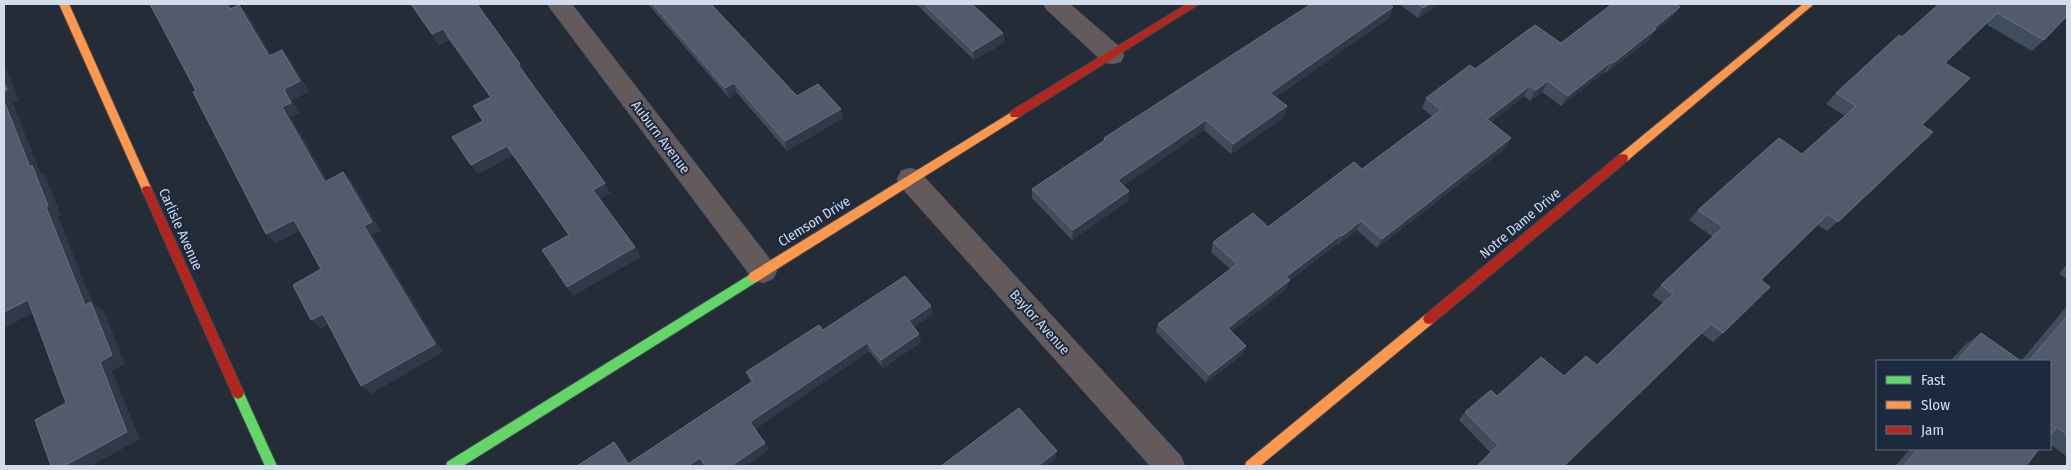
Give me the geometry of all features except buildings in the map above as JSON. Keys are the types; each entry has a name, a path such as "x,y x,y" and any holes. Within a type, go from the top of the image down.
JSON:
{"street":[{"name":"Carlisle Avenue","path":"64,4 271,466"},
{"name":"Auburn Avenue","path":"559,4 763,271"},
{"path":"1055,4 1112,54"},
{"name":"Clemson Drive","path":"452,466 910,179 1194,4"},
{"name":"Notre Dame Drive","path":"1251,466 1809,4"},
{"name":"Baylor Avenue","path":"910,179 1170,466"}],"traffic: fast":[{"path":"452,466 754,277"},
{"path":"238,393 271,466"}],"traffic: slow":[{"path":"64,4 147,190"},
{"path":"1623,158 1809,4"},
{"path":"754,277 1015,114"},
{"path":"1251,466 1429,319"}],"traffic: jam":[{"path":"1015,114 1194,4"},
{"path":"1429,319 1623,158"},
{"path":"147,190 238,393"}]}
